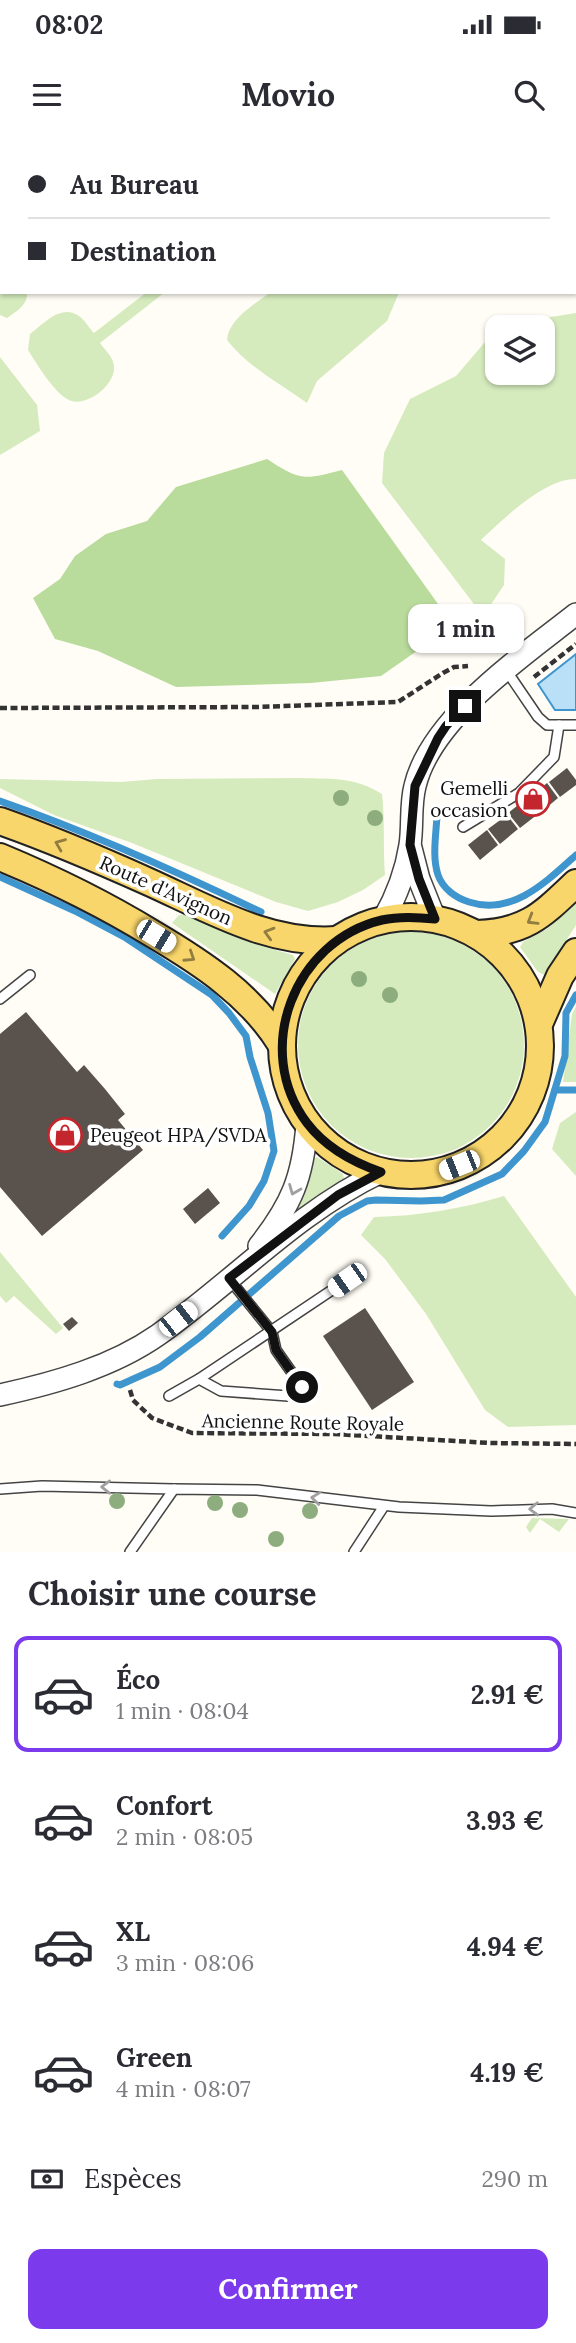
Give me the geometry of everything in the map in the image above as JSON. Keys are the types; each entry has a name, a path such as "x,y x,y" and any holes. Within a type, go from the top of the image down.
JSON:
{"main road":[{"name":"Route d'Avignon","path":"0,821 91,856 253,929 312,942 337,940"},
{"name":"Route d'Avignon","path":"0,857 51,878 195,959 251,1005 281,1044"},
{"path":"477,934 502,933 524,925 542,914 576,883"},
{"path":"409,917 435,919 477,934 500,951 518,973 531,998 539,1024 540,1056 534,1087 520,1116 499,1140 474,1159 444,1171 412,1175 381,1172 360,1165 340,1154 307,1124 288,1086 281,1044 285,1014 296,986 314,961 337,940 359,928 383,920 409,917"},
{"path":"539,1024 560,976 576,952"}],"street":[{"path":"383,920 400,883 410,845 415,786 430,751 456,716 506,670 576,614"},
{"path":"410,845 419,879 435,919"},
{"path":"235,1273 273,1228 290,1200 300,1174 307,1124"},
{"path":"0,1395 77,1375 119,1357 157,1336 338,1195 381,1172"}],"lane":[{"path":"506,670 538,717 547,724 576,725"},
{"path":"463,827 519,793 554,757 559,725"},
{"path":"0,999 30,975"},
{"path":"199,1379 221,1391 288,1396 302,1387 276,1350 272,1332 235,1273"},
{"path":"169,1396 272,1332 347,1280"},
{"path":"0,1489 42,1486 257,1490 384,1506 491,1511 552,1509 576,1513"},
{"path":"130,1552 174,1489"},
{"path":"354,1552 384,1506"}],"path":[{"path":"519,688 576,644"},
{"path":"0,708 256,707 398,702 454,667 468,666"},
{"name":"Ancienne Route Royale","path":"130,1390 133,1400 152,1418 191,1433 334,1434 490,1443 576,1444"}],"green space":[{"path":"0,294 27,294 24,304 18,310 7,318 0,315"},
{"path":"144,294 162,294 100,343 114,366 105,387 83,401 69,400 46,378 28,350 30,334 46,320 66,312 79,316 94,333"},
{"path":"268,294 398,295 387,321 317,381 307,403 254,366 227,340 232,325"},
{"path":"576,313 576,479 551,485 538,493 481,540 505,559 504,585 483,616 382,483 384,453 410,399 456,376 485,342 485,385 555,385 555,316"},
{"path":"0,357 37,405 40,431 0,455"},
{"path":"267,459 303,477 342,470 456,629 424,646 381,676 311,683 176,687 98,651 55,639 33,598 60,579 75,556 106,534 147,521 176,487"},
{"path":"0,779 121,782 157,779 344,780 372,788 382,794 383,814 385,875 338,902 308,911 276,902 132,843 54,815 0,788"},
{"path":"576,902 576,925 544,975 538,972 520,947 523,942 547,929"},
{"path":"187,914 258,945 293,955 295,959 275,994 172,923 179,915"},
{"path":"411,932 433,934 464,945 491,965 511,992 522,1023 522,1067 511,1098 491,1125 464,1145 433,1156 411,1158 389,1156 358,1145 331,1125 311,1098 300,1067 298,1045 300,1023 311,992 331,965 358,945 389,934"},
{"path":"576,1006 576,1082 563,1082 572,1014"},
{"path":"576,1112 576,1176 552,1149 560,1123"},
{"path":"317,1157 343,1174 344,1179 304,1212 299,1211 296,1207 313,1159"},
{"path":"504,1196 576,1297 576,1425 508,1427 485,1410 426,1314 385,1259 361,1235 374,1217 440,1211"},
{"path":"0,1252 63,1328 56,1334 14,1296 6,1303 0,1296"},
{"path":"532,1518 569,1519 559,1532 540,1519 530,1533 526,1527"}],"water":[{"path":"576,654 576,710 555,710 538,684"}],"building":[{"path":"567,768 576,780 576,785 560,797 549,782"},
{"path":"547,783 558,798 540,813 529,798"},
{"path":"526,799 538,814 520,828 508,813"},
{"path":"507,815 518,829 500,844 488,829"},
{"path":"487,830 498,845 480,860 468,845"},
{"name":"Peugeot HPA/SVDA","path":"26,1012 77,1072 84,1065 105,1089 125,1114 118,1120 143,1150 42,1236 0,1187 0,1034"},
{"path":"208,1188 220,1203 195,1224 183,1209"},
{"path":"365,1308 414,1382 372,1410 323,1336"},
{"path":"72,1317 78,1323 69,1331 63,1324"}],"waterway":[{"path":"0,801 132,853 261,912"},
{"path":"437,816 435,853 438,875 450,892 469,902 485,905 514,900 553,876 576,855"},
{"path":"0,877 126,938 212,995 246,1036 268,1113 274,1151 264,1181 249,1206 222,1236"},
{"path":"117,1384 160,1367 200,1337 339,1216 367,1201 444,1200 502,1174 524,1151 545,1122 565,1056 566,1013 576,995"},
{"path":"555,1090 576,1090"}],"place":[{"name":"Gemelli occasion","path":"533,799"},
{"name":"Peugeot HPA/SVDA","path":"65,1135"}],"route":[{"path":"302,1387 276,1350 272,1332 229,1278 338,1195 381,1172 340,1154 307,1124 296,1106 283,1065 281,1044 285,1014 296,986 314,961 337,940 359,928 383,920 409,917 435,919 419,879 410,845 415,786 438,738 465,706"}]}
